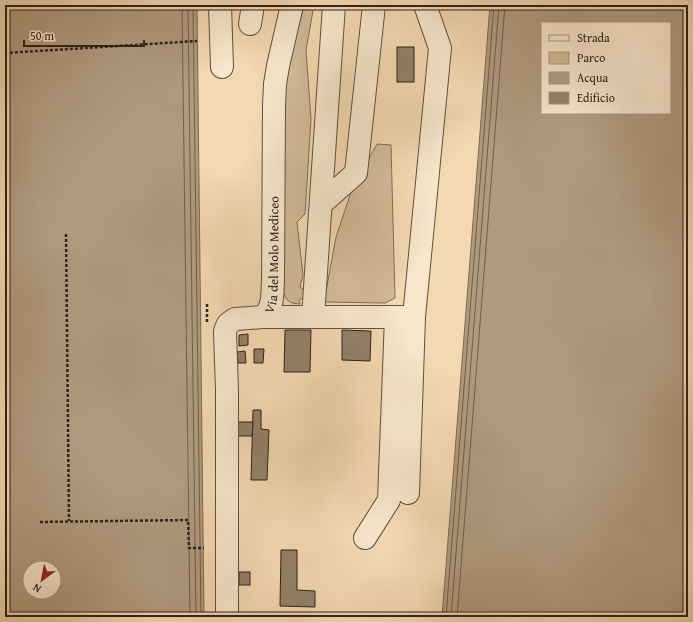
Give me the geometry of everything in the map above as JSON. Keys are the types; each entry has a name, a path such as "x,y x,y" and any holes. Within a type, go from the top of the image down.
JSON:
{"street":[{"path":"220,5 222,67"},
{"name":"Via del Molo Mediceo","path":"227,617 226,328 229,322 235,319 263,317 270,308 273,281 275,84 292,5"},
{"path":"313,317 334,5"},
{"path":"320,204 356,173 374,5"},
{"path":"365,538 389,500 405,317 440,48 425,5"},
{"path":"263,317 405,317"},
{"path":"405,317 408,493"}],"path":[{"path":"5,53 197,41"},
{"path":"66,234 69,521"},
{"path":"40,522 188,520 189,548 204,548"}],"green space":[{"path":"304,5 314,5 306,50 311,119 305,214 297,222 303,275 300,287 306,291 307,296 299,300 300,304 288,301 283,291 285,79"},
{"path":"377,144 391,145 395,298 385,303 324,302 336,237 351,192"}],"water":[{"path":"5,5 197,5 204,617 5,617"},
{"path":"490,5 688,5 688,617 442,617"}],"building":[{"path":"397,47 414,47 414,82 397,82"},
{"path":"285,330 311,330 310,372 284,372"},
{"path":"342,330 371,331 370,361 342,360"},
{"path":"248,334 248,345 239,346 239,335"},
{"path":"254,349 264,349 263,363 254,363"},
{"path":"245,351 246,363 238,363 237,352"},
{"path":"253,410 261,410 261,429 269,430 267,480 251,480"},
{"path":"237,422 253,422 252,436 237,436"},
{"path":"281,550 297,550 297,590 315,591 315,607 280,606"},
{"path":"239,572 250,572 250,585 239,585"}]}
